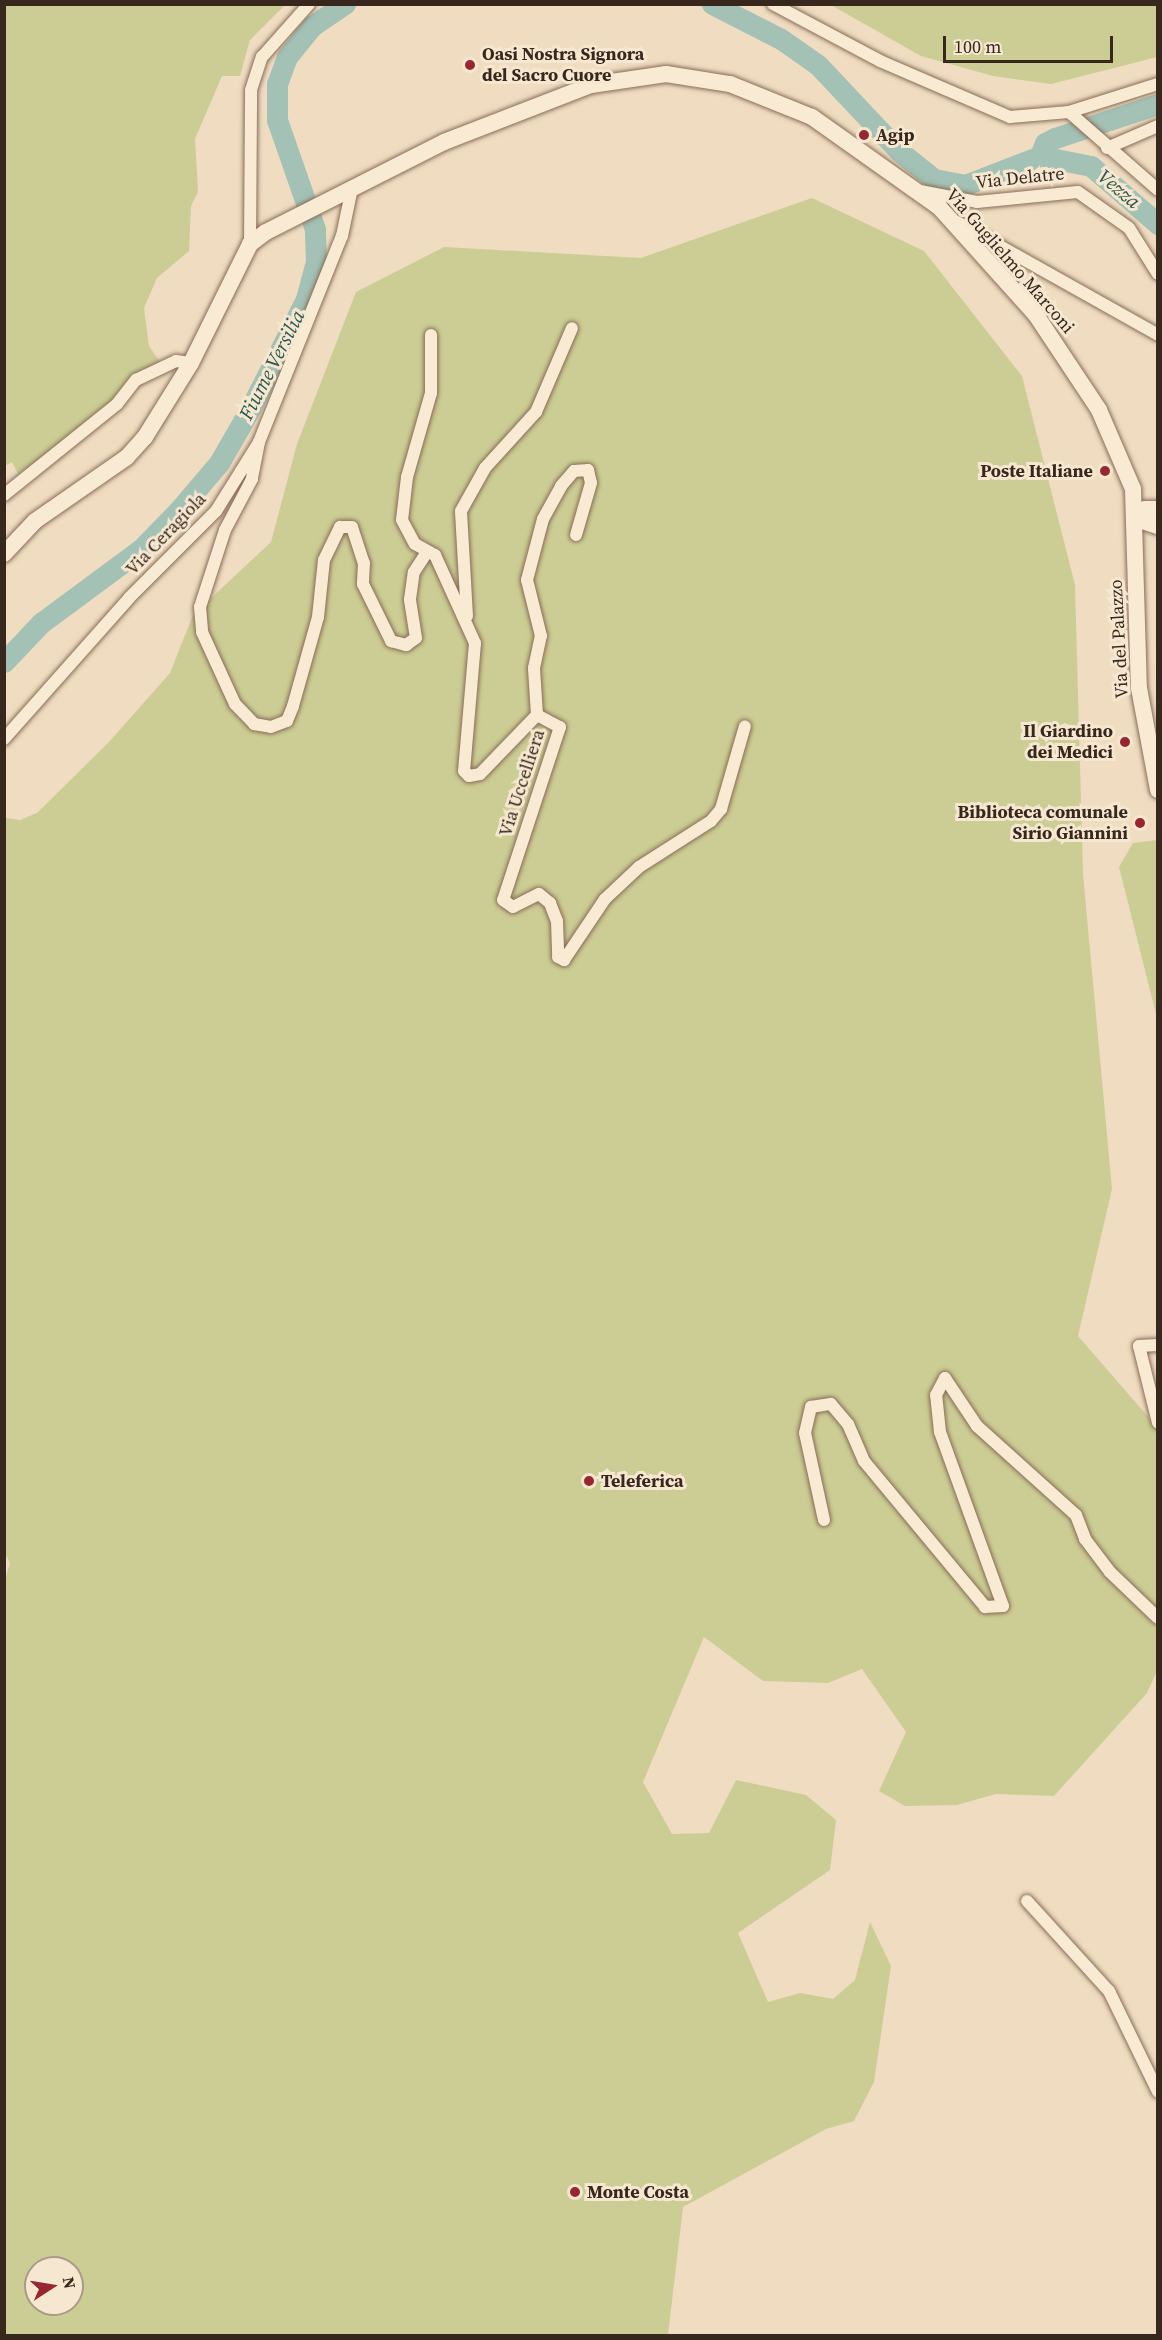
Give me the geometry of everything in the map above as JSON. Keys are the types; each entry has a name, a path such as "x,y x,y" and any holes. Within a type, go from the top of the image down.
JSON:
{"main road":[{"name":"Via Guglielmo Marconi","path":"250,244 266,232 326,201 515,111 591,85 666,74 730,84 812,117 920,191 948,217 1060,348 1099,410 1133,489"},
{"path":"4,554 35,521 127,457 191,363 250,244"},
{"path":"1133,489 1156,507 1136,519"},
{"name":"Via del Palazzo","path":"1133,489 1136,519 1139,688 1158,790"},
{"path":"1136,519 1158,526"}],"street":[{"path":"250,244 251,90 262,57 309,4"},
{"path":"773,4 992,112 1029,117 1071,116 1158,84"},
{"path":"1071,116 1102,145 1158,190"},
{"path":"1102,145 1158,126"},
{"name":"Via Ceragiola","path":"4,740 129,597 216,511 260,442 342,236 352,188"},
{"name":"Via Delatre","path":"920,191 977,202 1078,192 1129,228 1158,274"},
{"path":"948,217 1158,336"},
{"path":"467,616 461,511 485,468 536,412 572,328"},
{"name":"Via Uccelliera","path":"430,334 431,393 402,502 407,533 427,552 435,555 452,599 467,616 475,643 468,677 473,694 466,719 464,771 470,776 480,774 537,715 560,727 503,900 513,907 539,894 550,903 557,921 558,957 564,960 605,899 639,867 711,821 721,809 745,726"},
{"path":"4,495 117,404 136,380 176,362 191,363"},
{"path":"260,442 252,479 225,530 200,607 202,632 235,704 254,723 271,727 287,721 318,617 324,561 340,527 352,527 364,563 363,584 391,641 406,645 416,638 411,590 414,572 427,552"},
{"path":"537,715 534,668 541,636 526,580 543,519 561,486 574,471 588,470 591,483 576,535"},
{"path":"1158,1345 1139,1346 1158,1424"},
{"path":"824,1520 806,1433 811,1407 831,1404 848,1424 864,1461 985,1607 1003,1606 940,1432 936,1395 945,1378 977,1426 1076,1515 1110,1572 1158,1618"},
{"path":"1027,1901 1109,1991 1158,2092"}],"green space":[{"path":"5,5 285,5 250,40 240,76 222,76 195,139 198,192 191,206 189,251 157,278 144,308 149,346 160,362 84,429 18,474 12,462 5,466"},
{"path":"831,5 1157,5 1157,57 1051,84 993,76 921,56"},
{"path":"812,198 924,251 1022,376 1075,585 1083,874 1112,1189 1078,1336 1157,1427 1157,1671 1147,1693 1054,1796 996,1794 957,1805 905,1806 879,1791 906,1732 862,1669 828,1683 763,1681 704,1637 643,1782 672,1834 709,1833 736,1780 806,1795 836,1820 830,1870 738,1933 768,2002 800,1993 833,1999 855,1980 870,1922 891,1966 874,2082 854,2121 826,2129 683,2207 668,2335 5,2335 4,1583 10,1563 4,1552 4,812 6,818 20,820 37,813 109,742 170,673 193,615 271,542 297,444 356,292 444,247 641,258"},
{"path":"1158,840 1157,1018 1119,867 1133,843"}],"waterway":[{"name":"Fiume Versilia","path":"4,662 41,623 141,549 179,510 219,463 249,411 306,299 316,262 315,229 277,120 277,84 287,57 312,26 345,4"},
{"name":"Fiume Versilia","path":"712,4 781,39 818,65 899,151 934,179 965,185 1040,156"},
{"path":"1040,156 1045,143 1055,138 1158,104"},
{"name":"Vezza","path":"1040,156 1091,166 1158,224"}],"place":[{"name":"Oasi Nostra Signora del Sacro Cuore","path":"470,65"},
{"name":"Agip","path":"864,135"},
{"name":"Poste Italiane","path":"1105,471"},
{"name":"Il Giardino dei Medici","path":"1125,742"},
{"name":"Biblioteca comunale Sirio Giannini","path":"1140,823"},
{"name":"Teleferica","path":"589,1481"},
{"name":"Monte Costa","path":"575,2192"}]}
